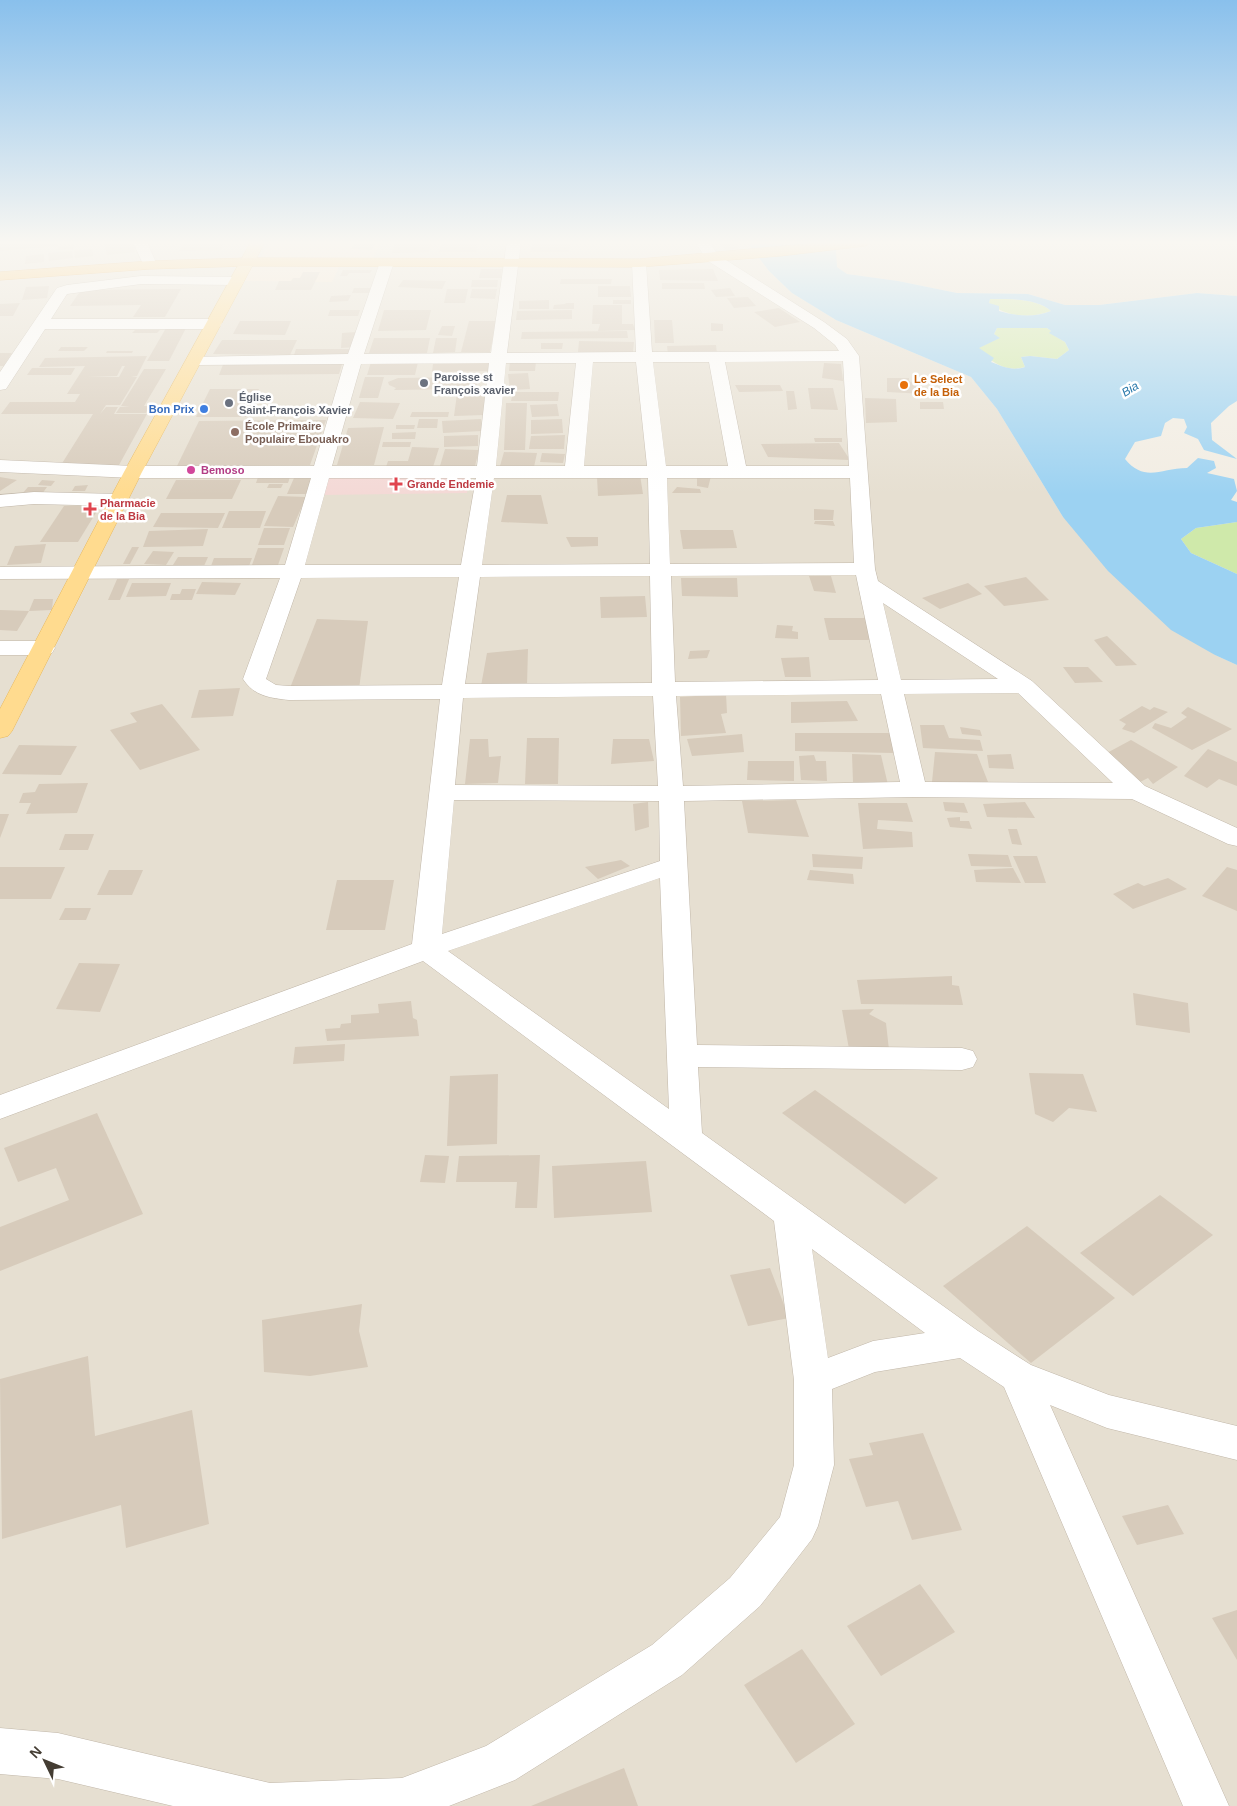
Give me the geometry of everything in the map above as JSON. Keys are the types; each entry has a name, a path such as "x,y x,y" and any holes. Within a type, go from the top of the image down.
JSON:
{"main road":[{"path":"0,731 133,472 213,326"}],"street":[{"path":"0,385 39,326"},
{"path":"365,326 293,572 254,679 257,684 267,690 289,694 1024,686"},
{"path":"426,950 452,692 486,472 502,326"},
{"path":"642,326 657,472 664,689 671,794 686,1140"},
{"path":"821,326 841,342 851,356 866,577 914,790"},
{"path":"196,360 851,356"},
{"path":"716,357 738,472"},
{"path":"574,472 585,358"},
{"path":"0,466 133,472 858,472"},
{"path":"0,501 34,498 119,500"},
{"path":"0,573 661,571 866,577 1024,686 1136,791 1237,838"},
{"path":"0,648 44,648"},
{"path":"443,792 671,794 914,790 1136,791"},
{"path":"0,1107 426,950 673,864"},
{"path":"426,950 965,1342 1018,1376 1107,1411 1237,1443"},
{"path":"683,1056 962,1059"},
{"path":"0,1751 58,1756 270,1806 402,1801 499,1764 668,1660 745,1592 798,1526 814,1465 813,1380 790,1215"},
{"path":"813,1380 873,1357 965,1342"},
{"path":"1018,1376 1206,1806"}],"shaded area":[{"path":"0,326 851,326 971,377 997,409 1063,517 1215,655 1237,665 1237,1806 0,1806"},
{"name":"Grande Endemie","path":"469,474 467,493 322,495 327,476"}],"green space":[{"path":"997,328 1047,328 1051,331 1050,333 1065,342 1069,350 1057,359 1021,357 1025,367 1011,369 993,362 978,348 999,338 994,334"},
{"path":"1237,522 1237,574 1191,553 1181,539 1196,528"}],"water":[{"name":"Bia","path":"851,326 1237,326 1237,401 1211,423 1212,440 1237,459 1204,450 1198,439 1184,433 1187,427 1184,419 1173,418 1165,423 1161,436 1135,442 1125,459 1139,471 1154,472 1187,468 1198,458 1214,461 1216,468 1207,473 1234,479 1237,491 1231,500 1237,502 1237,522 1196,528 1181,539 1191,553 1237,574 1237,665 1171,630 1108,571 1063,517 997,409 971,377","holes":["997,328 1047,328 1051,331 1049,333 1065,342 1069,350 1057,359 1021,357 1025,367 1016,369 991,362 994,358 979,348 1000,338 994,334"]}],"building":[{"path":"237,326 289,326 285,335 233,334"},
{"path":"379,326 427,326 426,330 378,331"},
{"path":"442,326 455,326 452,336 438,335"},
{"path":"468,326 496,326 490,352 461,352"},
{"path":"599,326 634,326 635,330 598,331"},
{"path":"654,326 673,326 674,343 655,343"},
{"path":"711,326 723,326 723,331 711,331"},
{"path":"166,328 186,328 169,361 147,361"},
{"path":"135,330 160,330 157,333 132,333"},
{"path":"627,331 628,338 521,339 522,332"},
{"path":"356,332 355,347 341,348 342,333"},
{"path":"374,338 430,338 427,353 369,353"},
{"path":"436,338 457,338 455,352 433,353"},
{"path":"222,340 297,340 290,355 213,354"},
{"path":"579,341 634,342 633,352 578,352"},
{"path":"541,343 563,343 562,349 541,349"},
{"path":"716,345 717,354 668,355 667,346"},
{"path":"61,347 88,347 84,351 58,351"},
{"path":"296,349 355,349 353,355 294,355"},
{"path":"107,351 133,351 132,353 106,353"},
{"path":"0,353 12,353 4,366 0,366"},
{"path":"147,356 137,376 131,376 137,377 120,405 106,405 100,414 106,407 118,407 114,414 147,414 119,465 61,465 93,414 1,414 10,402 75,402 80,394 67,394 85,366 39,367 45,358","holes":["122,366 125,366 119,377 87,377 117,376"]},
{"path":"343,361 339,374 219,375 224,362"},
{"path":"510,361 536,361 535,371 509,371"},
{"path":"371,362 418,362 415,375 367,375"},
{"path":"494,363 493,371 432,372 433,364"},
{"path":"824,363 841,364 843,381 822,378"},
{"path":"32,368 75,368 71,375 27,375"},
{"path":"144,369 166,369 144,406 149,406 146,413 116,413 120,407 130,407 121,406"},
{"path":"528,373 530,389 510,390 508,374"},
{"path":"365,377 384,377 378,398 359,398"},
{"path":"468,377 467,380 476,380 477,385 468,385 467,389 394,390 396,388 389,385 388,382 398,378"},
{"path":"887,378 909,378 909,381 913,383 920,382 925,394 887,392"},
{"path":"735,385 780,385 783,391 739,392"},
{"path":"808,388 833,388 838,410 811,409"},
{"path":"210,389 259,389 246,417 196,417"},
{"path":"786,391 794,391 797,409 788,410"},
{"path":"513,392 559,392 558,401 511,401"},
{"path":"457,394 486,394 484,415 454,416"},
{"path":"865,398 896,399 897,422 866,423"},
{"path":"360,402 400,403 393,419 353,418"},
{"path":"920,402 943,402 944,409 920,409"},
{"path":"506,403 527,403 525,450 504,450"},
{"path":"557,404 559,416 532,417 530,405"},
{"path":"412,412 449,412 448,417 410,417"},
{"path":"419,419 438,419 437,428 417,428"},
{"path":"481,419 482,431 443,433 442,421"},
{"path":"562,419 563,433 531,434 531,420"},
{"path":"326,420 310,465 177,466 199,421"},
{"path":"396,425 415,425 414,429 396,429"},
{"path":"384,427 374,465 337,465 348,428"},
{"path":"416,432 415,439 392,439 392,433"},
{"path":"478,435 478,446 444,447 444,436"},
{"path":"565,435 564,449 529,449 531,436"},
{"path":"814,438 842,438 842,442 815,442"},
{"path":"383,442 411,442 410,447 382,447"},
{"path":"839,443 850,460 768,457 761,444"},
{"path":"412,447 439,448 433,467 386,467 388,461 408,461"},
{"path":"445,449 479,450 475,466 440,466"},
{"path":"504,452 537,453 534,467 500,466"},
{"path":"542,453 565,454 563,463 540,462"},
{"path":"640,475 643,494 598,496 597,477"},
{"path":"697,476 711,476 708,488 697,486"},
{"path":"0,477 17,480 0,491"},
{"path":"258,477 290,477 288,483 256,483"},
{"path":"294,478 313,478 307,494 287,494"},
{"path":"42,480 55,481 51,486 38,485"},
{"path":"176,480 241,480 232,499 166,499"},
{"path":"269,484 283,484 281,488 267,488"},
{"path":"88,485 85,491 72,491 75,486"},
{"path":"28,487 47,487 42,494 22,494"},
{"path":"677,487 700,489 701,493 672,493"},
{"path":"507,495 541,495 548,524 501,522"},
{"path":"278,496 306,497 293,527 264,526"},
{"path":"64,506 100,506 78,542 40,542"},
{"path":"814,509 834,510 833,520 814,520"},
{"path":"229,511 266,511 260,528 222,528"},
{"path":"161,513 225,513 218,528 153,527"},
{"path":"815,521 833,521 835,526 814,524"},
{"path":"264,528 290,528 284,545 258,545"},
{"path":"208,529 203,546 143,547 149,531"},
{"path":"680,530 733,530 737,548 683,549"},
{"path":"566,537 598,537 598,546 571,547"},
{"path":"46,544 41,563 7,565 15,546"},
{"path":"132,547 139,547 130,564 123,564"},
{"path":"258,548 284,548 278,565 252,565"},
{"path":"153,551 174,552 166,565 144,564"},
{"path":"178,557 208,557 204,566 173,565"},
{"path":"214,558 252,558 249,566 211,566"},
{"path":"809,576 831,576 836,593 814,591"},
{"path":"118,577 130,577 120,600 108,600"},
{"path":"1026,577 1049,600 1004,606 984,586"},
{"path":"681,578 737,578 738,597 682,596"},
{"path":"202,582 241,583 235,595 196,594"},
{"path":"132,583 171,583 166,596 126,597"},
{"path":"968,583 982,594 940,609 922,598"},
{"path":"182,589 196,589 192,600 170,600 172,594 180,594"},
{"path":"645,596 647,617 601,618 600,597"},
{"path":"34,599 53,599 52,610 29,611"},
{"path":"0,610 29,611 17,631 0,630"},
{"path":"824,618 867,618 871,640 829,640"},
{"path":"317,619 368,621 359,689 290,688"},
{"path":"777,625 793,626 792,631 798,632 798,639 775,638"},
{"path":"1107,636 1137,665 1116,666 1094,640"},
{"path":"528,649 527,685 481,686 487,653"},
{"path":"710,650 707,658 688,659 690,651"},
{"path":"809,657 811,677 785,677 781,658"},
{"path":"1063,667 1088,667 1103,682 1075,683"},
{"path":"240,688 233,716 191,718 199,690"},
{"path":"726,694 727,713 721,714 726,733 681,736 680,697"},
{"path":"847,701 858,721 791,723 791,702"},
{"path":"162,704 200,750 140,770 110,730 137,722 130,713"},
{"path":"1142,706 1150,710 1154,707 1168,712 1134,733 1122,729 1126,724 1119,720"},
{"path":"1188,707 1232,729 1192,750 1152,728 1155,723 1171,728 1187,717 1181,713"},
{"path":"920,725 944,725 949,738 980,740 983,751 923,748"},
{"path":"960,727 980,730 982,736 962,734"},
{"path":"795,733 892,733 894,753 795,751"},
{"path":"742,734 744,752 692,756 687,739"},
{"path":"527,738 559,738 558,784 525,784"},
{"path":"470,739 488,739 489,757 501,756 498,783 465,784"},
{"path":"613,739 649,739 654,761 611,764"},
{"path":"1131,740 1178,767 1153,784 1148,778 1140,782 1105,754"},
{"path":"19,745 77,746 61,775 2,774"},
{"path":"1208,749 1237,762 1237,786 1219,779 1207,788 1184,776"},
{"path":"935,752 977,754 988,782 932,782"},
{"path":"852,754 881,755 888,785 853,782"},
{"path":"1011,754 1014,769 989,768 987,755"},
{"path":"814,755 816,761 826,761 827,781 801,780 799,756"},
{"path":"748,761 794,761 794,781 747,780"},
{"path":"88,783 77,813 26,814 31,803 19,803 23,793 35,792 39,784"},
{"path":"796,800 809,837 748,833 742,801"},
{"path":"648,802 649,827 635,831 633,804"},
{"path":"943,802 964,803 968,813 945,811"},
{"path":"1025,802 1035,818 987,817 983,804"},
{"path":"858,803 907,803 913,822 878,820 877,829 912,832 913,847 863,849"},
{"path":"0,814 9,814 0,838"},
{"path":"960,817 960,821 969,821 972,829 950,827 947,818"},
{"path":"1008,829 1017,829 1022,845 1012,844"},
{"path":"65,834 94,834 88,850 59,850"},
{"path":"812,854 863,857 862,869 813,867"},
{"path":"968,854 1008,855 1012,867 971,866"},
{"path":"1013,856 1037,856 1046,883 1025,883"},
{"path":"621,860 630,866 598,879 585,867"},
{"path":"0,867 65,867 51,899 0,899"},
{"path":"1227,867 1237,870 1237,911 1202,896"},
{"path":"1013,868 1021,883 976,882 974,870"},
{"path":"109,870 143,870 132,895 97,895"},
{"path":"810,870 853,874 854,884 807,880"},
{"path":"1168,878 1187,889 1133,909 1113,894 1138,883 1144,886"},
{"path":"337,880 394,880 385,930 326,930"},
{"path":"65,908 91,908 86,920 59,920"},
{"path":"79,963 120,964 100,1012 56,1009"},
{"path":"952,976 952,985 959,986 963,1005 861,1004 857,980"},
{"path":"1133,993 1188,1003 1190,1033 1136,1025"},
{"path":"411,1001 413,1018 417,1020 419,1036 327,1041 325,1029 340,1028 341,1024 351,1023 351,1015 379,1013 378,1004"},
{"path":"874,1009 869,1014 886,1023 889,1050 849,1049 842,1010"},
{"path":"345,1044 344,1061 293,1064 295,1047"},
{"path":"1029,1073 1083,1074 1097,1112 1069,1108 1053,1122 1035,1114"},
{"path":"498,1074 497,1144 447,1146 450,1076"},
{"path":"815,1090 938,1178 905,1204 782,1113"},
{"path":"97,1113 143,1214 0,1271 0,1227 69,1200 56,1168 18,1182 4,1148"},
{"path":"425,1155 449,1156 445,1183 420,1182"},
{"path":"540,1155 537,1208 515,1208 517,1182 456,1182 459,1156"},
{"path":"646,1161 652,1212 554,1218 552,1166"},
{"path":"1160,1195 1213,1235 1133,1296 1080,1253"},
{"path":"1027,1226 1115,1298 1031,1363 943,1286"},
{"path":"770,1268 789,1318 748,1326 730,1275"},
{"path":"362,1304 359,1331 368,1367 310,1376 264,1372 262,1320"},
{"path":"88,1356 95,1436 192,1410 209,1524 126,1548 121,1505 2,1539 0,1379"},
{"path":"923,1433 962,1530 912,1540 898,1501 866,1507 849,1459 873,1455 869,1443"},
{"path":"1168,1505 1184,1534 1137,1545 1122,1516"},
{"path":"920,1584 955,1632 881,1676 847,1626"},
{"path":"1237,1610 1237,1660 1212,1618"},
{"path":"802,1649 855,1724 796,1763 744,1685"},
{"path":"624,1768 638,1806 531,1806"}],"place":[{"name":"Paroisse st François xavier","path":"424,383"},
{"name":"Le Select de la Bia","path":"904,385"},
{"name":"Église Saint-François Xavier","path":"229,403"},
{"name":"Bon Prix","path":"204,409"},
{"name":"École Primaire Populaire Ebouakro","path":"235,432"},
{"name":"Bemoso","path":"191,470"},
{"name":"Grande Endemie","path":"396,484"},
{"name":"Pharmacie de la Bia","path":"90,509"}]}
